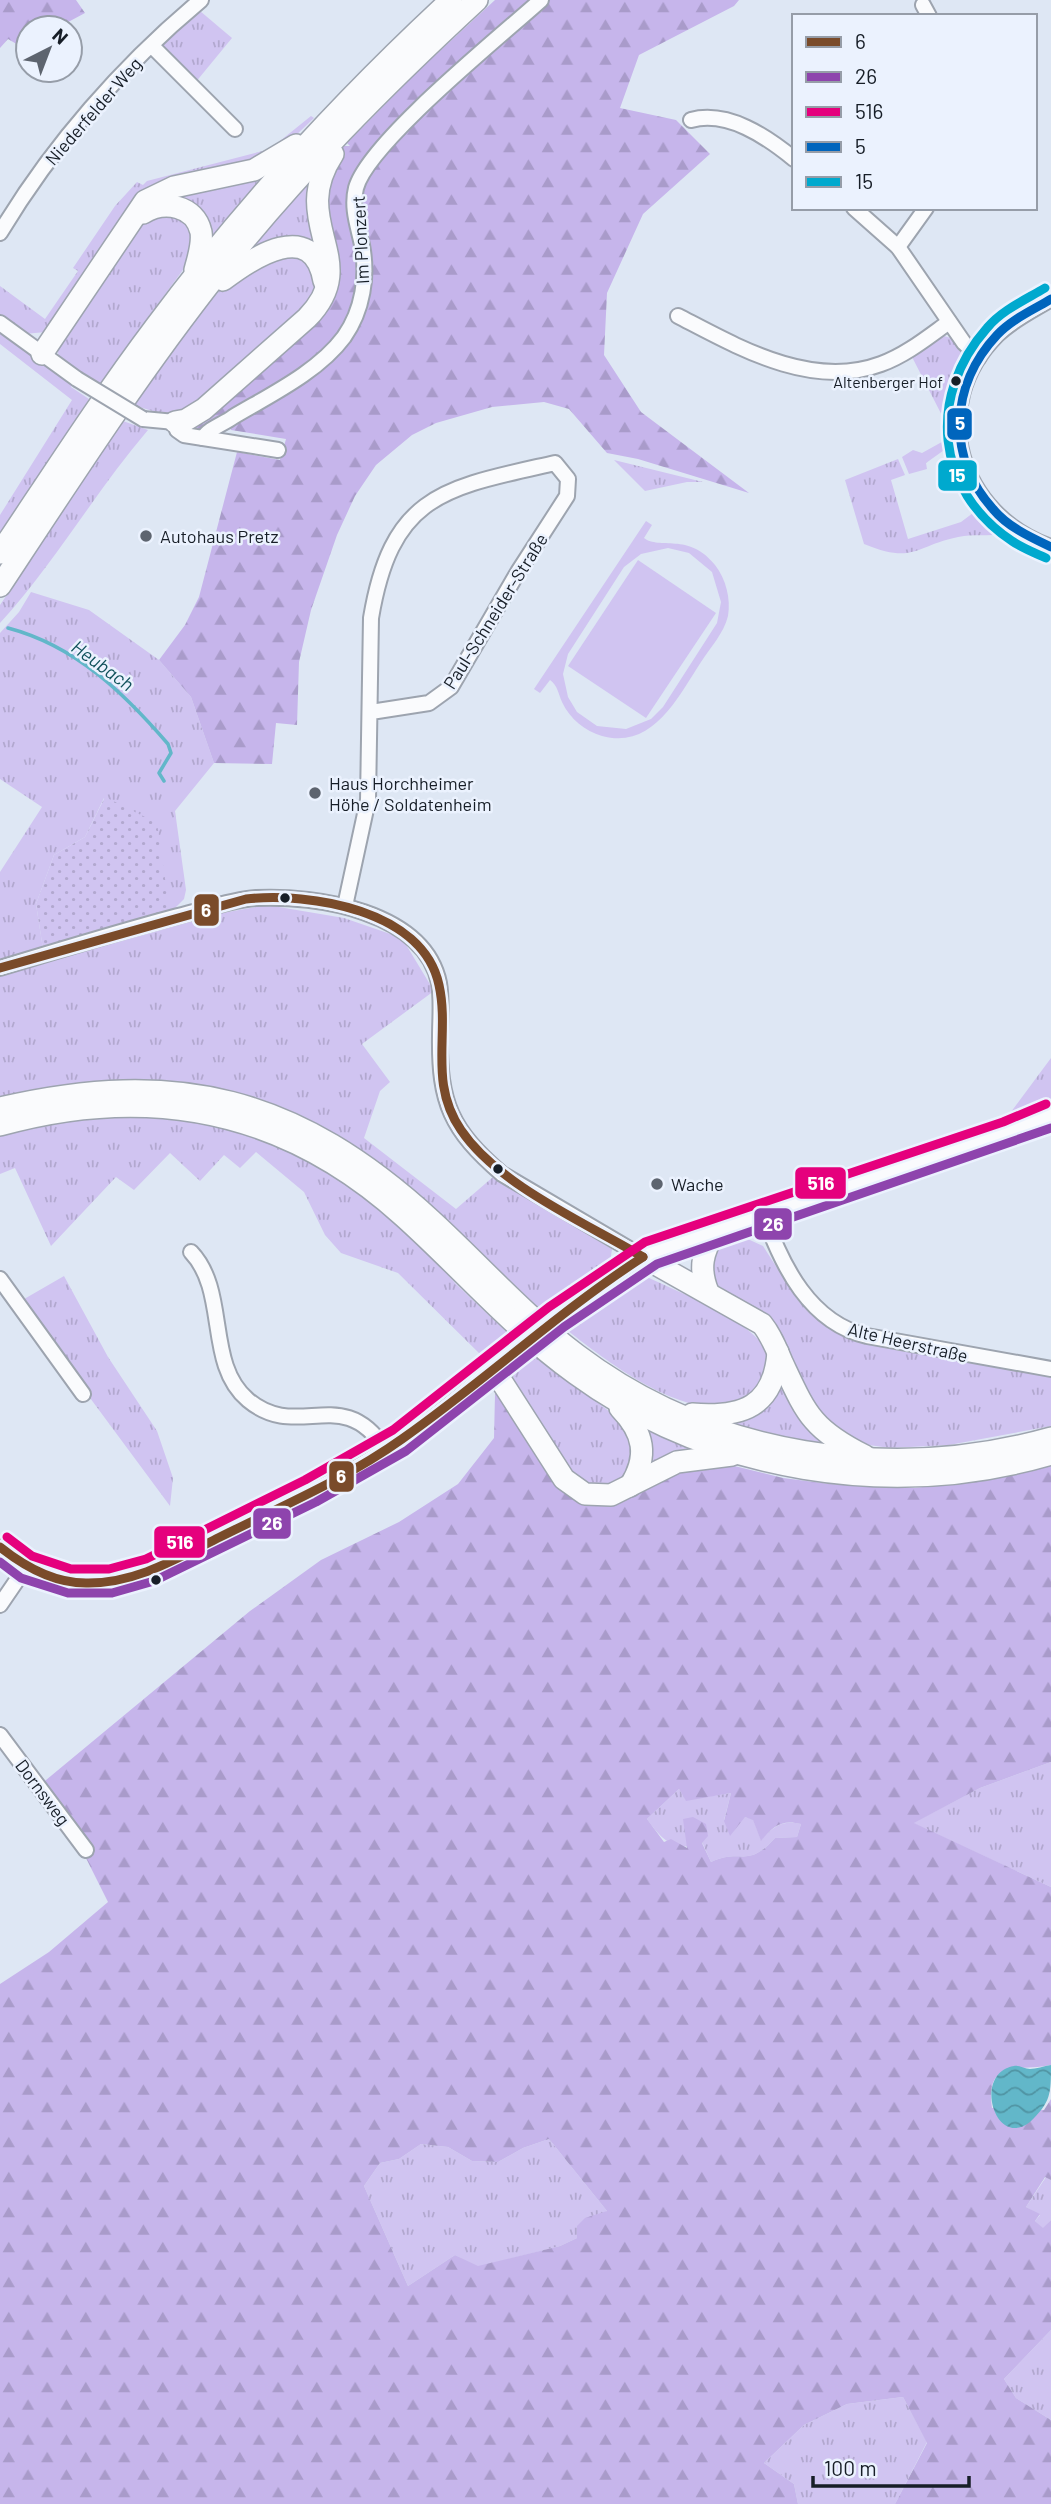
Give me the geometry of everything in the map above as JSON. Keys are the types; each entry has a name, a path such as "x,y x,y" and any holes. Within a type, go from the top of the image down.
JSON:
{"highway":[{"path":"0,553 123,372 196,288 331,119 452,0"},
{"path":"0,586 196,288 360,113 477,0"},
{"path":"175,422 186,420 204,410 307,318 323,298 331,275 317,212 318,181 360,113"},
{"path":"42,354 140,206 158,193 261,167 331,119"},
{"path":"126,228 156,206 172,205 188,212 199,226 201,240 196,288"},
{"path":"196,288 271,249 289,246 306,251 317,261 324,276 323,298"},
{"path":"1,1116 100,1090 168,1091 239,1104 304,1128 344,1150 387,1181 565,1346 616,1382 674,1412 774,1446 827,1456 873,1460 956,1457 1051,1438"},
{"path":"1,1116 76,1108 161,1106 225,1116 296,1142 338,1165 372,1190 538,1344 606,1394 671,1428 741,1454 810,1470 896,1476 982,1469 1051,1454"},
{"path":"709,1292 702,1277 701,1261 715,1230"},
{"path":"643,1257 762,1324 778,1352 800,1403 812,1420 836,1440 873,1460"},
{"path":"674,1412 726,1415 751,1407 764,1396 772,1383 778,1352"},
{"path":"493,1368 568,1485 579,1492 598,1497 617,1493 677,1462 741,1454"},
{"path":"606,1394 633,1422 641,1436 642,1461 630,1486"}],"street":[{"name":"Niederfelder Weg","path":"0,233 6,209 74,130 152,46 201,0"},
{"name":"Im Plonzert","path":"203,438 303,372 345,336 360,302 365,281 354,208 356,188 363,172 401,128 541,0"},
{"path":"152,46 235,129"},
{"path":"691,120 711,118 746,127 768,139 792,157"},
{"path":"856,210 898,247 964,344 979,357"},
{"path":"898,247 925,210"},
{"path":"1051,299 1003,330 979,357 967,379 959,414 960,446 969,476 984,502 1007,525 1051,547"},
{"path":"678,316 761,357 804,368 839,371 864,369 887,362 949,322"},
{"path":"0,323 77,379 142,419 175,422 179,433 278,450"},
{"name":"Paul-Schneider-Straße","path":"555,463 568,479 567,496 518,572 452,687 429,703 372,712 371,618 382,569 399,533 425,504 440,494 485,479 555,463"},
{"path":"345,906 368,800 372,712"},
{"path":"0,968 228,903 256,898 345,906 384,920 418,945 434,970 440,990 440,1056 444,1099 452,1121 484,1159 524,1188 643,1257"},
{"path":"0,1547 26,1567 69,1581 101,1582 132,1577 205,1545 312,1491 385,1449 557,1317 643,1257 1051,1115"},
{"name":"Alte Heerstraße","path":"764,1215 773,1243 797,1284 819,1310 844,1329 867,1336 1051,1369"},
{"path":"191,1252 211,1292 231,1377 244,1397 261,1410 279,1417 335,1414 354,1418 371,1430 385,1449"},
{"path":"0,1279 82,1394"},
{"path":"0,1605 26,1567"},
{"name":"Dornsweg","path":"0,1735 86,1850"}],"green space":[{"path":"0,0 76,0 85,13 14,14 14,43 8,39 0,48"},
{"path":"495,0 739,0 734,6 639,55 620,108 676,120 710,154 643,214 607,293 604,355 641,412 749,493 638,459 607,453 569,409 544,402 492,407 436,423 412,435 376,465 355,496 337,535 311,610 299,662 297,725 276,723 272,764 214,763 191,697 159,660 185,625 199,597 237,452 280,460 286,439 231,430 227,418 198,434 186,433 320,313 323,203 334,162 344,146 350,146 347,143 417,72"},
{"path":"200,11 232,38 195,83 160,47"},
{"path":"311,116 314,118 293,138 266,158 175,181 46,332 24,334 0,316 0,286 45,319 78,271 73,268 115,206 137,182 143,185 147,181 270,149"},
{"path":"273,166 207,243 206,236 159,198"},
{"path":"311,179 324,258 250,250"},
{"path":"160,209 191,223 193,256 100,384 82,372 80,374 59,358 57,347 132,231"},
{"path":"299,254 318,277 312,303 223,384 181,413 159,416 159,413 133,405 201,312 232,279 258,262"},
{"path":"0,331 73,384 71,387 89,399 0,536 0,515 72,400 0,344"},
{"path":"944,336 951,338 969,363 956,393 952,435 911,355"},
{"path":"123,421 148,430 39,576 0,623 0,605"},
{"path":"949,438 954,443 926,463 927,469 909,474 902,457 913,450 922,453"},
{"path":"898,459 905,475 891,480 908,539 961,522 981,507 1008,532 948,539 907,553 895,553 864,544 845,480"},
{"path":"614,460 703,482 687,482 645,491"},
{"path":"646,521 652,525 644,538 695,549 705,555 719,571 728,596 726,622 673,704 650,728 636,735 620,738 602,736 584,728 574,719 550,680 540,693 534,689","holes":["668,548 689,553 712,572 721,602 717,623 663,707 651,719 626,729 597,726 577,712 568,697 563,674 568,654 624,567 641,554"]},
{"path":"638,560 716,613 646,718 568,666"},
{"path":"31,592 89,610 159,660 191,697 214,763 175,811 186,890 184,899 170,913 104,798 85,837 54,855 36,904 43,949 0,963 0,872 42,807 0,779 0,633 19,612"},
{"path":"105,797 157,823 170,913 43,949 36,904 54,855 85,837"},
{"path":"267,905 344,918 402,938 434,991 362,1044 390,1082 380,1091 364,1138 456,1209 493,1177 612,1249 610,1263 544,1313 453,1226 388,1172 318,1127 280,1109 0,1100 0,976 211,915"},
{"path":"1051,1058 1051,1102 994,1127 1008,1116"},
{"path":"76,1115 200,1118 313,1157 416,1239 456,1284 514,1339 485,1359 398,1273 341,1253 325,1235 304,1192 256,1152 240,1168 224,1155 200,1181 170,1153 134,1190 116,1177 51,1246 15,1168 0,1174 0,1132"},
{"path":"739,1235 763,1246 797,1299 819,1320 846,1337 896,1350 1051,1376 1051,1426 949,1445 890,1448 855,1443 827,1428 764,1316 716,1284 709,1253 718,1242"},
{"path":"639,1273 719,1311 749,1330 764,1346 768,1355 768,1371 762,1386 750,1396 729,1406 705,1406 679,1400 626,1373 562,1326 614,1286"},
{"path":"64,1276 108,1357 157,1431 173,1478 170,1506 19,1302"},
{"path":"528,1350 626,1424 636,1463 615,1487 580,1485 514,1386 513,1371 516,1372 520,1359"},
{"path":"780,1372 828,1449 729,1427 732,1419"},
{"path":"495,1394 501,1397 577,1497 662,1473 722,1463 783,1478 830,1484 915,1488 985,1479 1051,1462 1051,1762 980,1788 914,1823 1051,1887 1051,2065 1007,2070 999,2074 991,2092 992,2108 1044,2110 1051,2099 1051,2180 1045,2177 1026,2207 1040,2214 1035,2221 1043,2228 1051,2220 1051,2330 1004,2379 1016,2398 1051,2420 1051,2504 895,2504 927,2443 903,2397 847,2404 804,2425 764,2463 794,2484 798,2504 0,2504 0,1984 49,1952 108,1902 87,1860 40,1785 250,1611 321,1560 399,1522 458,1484 494,1438","holes":["679,1789 686,1801 731,1793 724,1821 730,1836 745,1817 753,1820 761,1841 774,1828 788,1822 801,1824 797,1837 775,1838 765,1848 750,1856 730,1856 711,1862 702,1843 708,1836 706,1824 693,1817 683,1819 687,1848 671,1839 664,1842 647,1819","549,2139 607,2211 585,2218 577,2226 577,2238 560,2246 478,2266 455,2255 408,2286 364,2186 380,2163 399,2159 421,2144 448,2147 472,2161 498,2162 523,2148"]},
{"path":"643,1426 701,1452 651,1467"},
{"path":"1051,1762 1051,1887 913,1823 980,1788"},
{"path":"679,1789 686,1800 731,1793 724,1820 745,1817 753,1819 761,1840 774,1828 789,1823 801,1824 797,1837 775,1838 765,1848 750,1856 730,1856 711,1862 702,1842 677,1846 664,1839 647,1819"},
{"path":"549,2139 607,2211 577,2238 560,2246 478,2267 455,2255 408,2286 364,2186 380,2163 399,2159 421,2144 448,2147 472,2161 498,2162 523,2148"},
{"path":"1046,2177 1051,2180 1051,2220 1043,2229 1035,2221 1040,2215 1026,2207"},
{"path":"1051,2330 1051,2420 1016,2398 1004,2379"},
{"path":"903,2397 927,2442 895,2504 798,2504 794,2484 764,2463 804,2425 847,2404"}],"water":[{"path":"1051,2065 1050,2091 1042,2109 1030,2122 1018,2128 1007,2126 998,2118 991,2094 994,2082 1001,2072 1014,2066 1030,2069"}],"waterway":[{"name":"Heubach","path":"8,628 33,636 77,659 134,707 168,744 171,753 159,773 164,781"}],"transit line":[{"name":"15","path":"1045,288 1000,316 987,328 968,355 955,383 948,412 948,441 954,469 967,496 986,520 1016,544 1046,558"},
{"name":"5","path":"1051,299 1009,324 981,355 970,376 960,421 961,444 967,467 978,489 1005,521 1051,547"},
{"name":"6","path":"0,968 246,899 301,899 331,903 388,923 411,939 429,959 439,985 442,1004 442,1076 451,1112 461,1130 477,1150 520,1185 643,1257"},
{"name":"516","path":"7,1537 32,1556 71,1569 109,1569 146,1559 305,1480 393,1430 549,1307 645,1242 1003,1122 1046,1104"},
{"name":"26","path":"0,1562 21,1578 68,1593 112,1593 154,1581 316,1502 406,1451 564,1327 657,1264 1051,1128"},
{"name":"6","path":"0,1547 19,1561 51,1577 86,1583 122,1579 172,1561 313,1491 381,1453 433,1417 581,1300 643,1257"}],"place":[{"name":"Altenberger Hof","path":"956,381"},
{"name":"Autohaus Pretz","path":"146,536"},
{"name":"Haus Horchheimer Höhe / Soldatenheim","path":"315,793"},
{"name":"Wache","path":"657,1184"}]}
